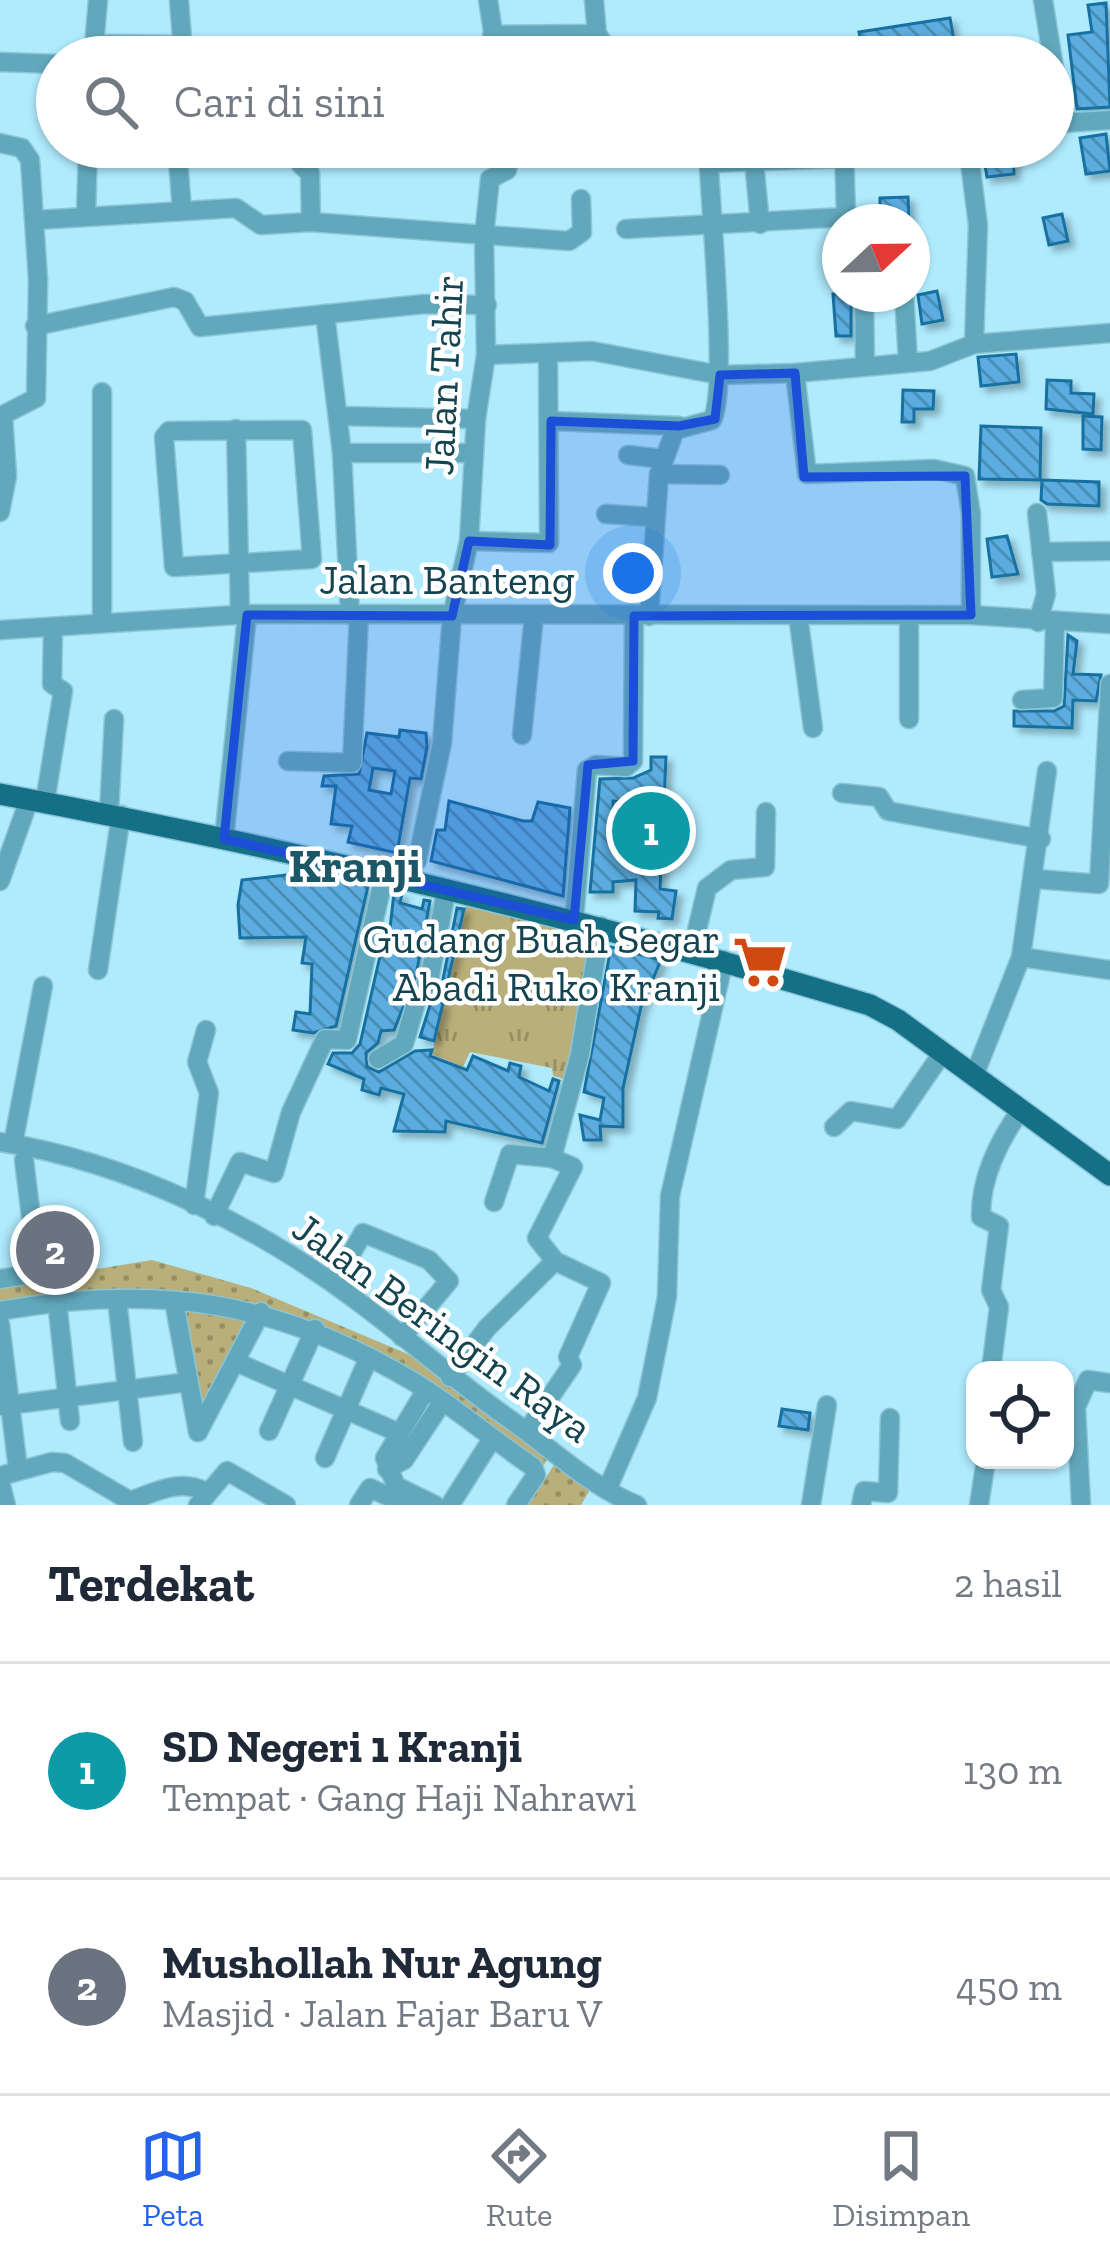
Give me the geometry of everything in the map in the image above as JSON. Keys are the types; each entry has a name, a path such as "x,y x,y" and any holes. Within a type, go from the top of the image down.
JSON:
{"main road":[{"path":"0,794 115,814 601,926 724,959 884,1011 1110,1174"}],"street":[{"path":"95,36 98,0"},
{"path":"179,0 182,36"},
{"path":"488,0 493,35 597,34 594,0"},
{"path":"1043,0 1047,36"},
{"path":"0,62 36,63"},
{"path":"1074,123 1110,120"},
{"path":"0,143 27,152 36,220 36,398 8,410 1,423 7,476 0,512"},
{"path":"86,212 87,168"},
{"path":"179,168 182,211"},
{"path":"304,168 310,173 311,222"},
{"name":"Jalan Tahir","path":"416,861 442,743 452,616 469,541 476,419 486,355 484,236 490,178 507,168"},
{"path":"551,421 679,426 715,416 720,375 708,168"},
{"path":"755,168 760,224"},
{"path":"626,229 849,215 845,168"},
{"path":"971,168 978,225 974,344"},
{"path":"36,220 86,212 236,208 261,225 311,222 576,239 582,232 581,199"},
{"path":"34,326 174,298 185,301 200,327 424,304 487,305"},
{"path":"864,312 866,366"},
{"path":"905,312 908,362"},
{"path":"288,761 352,763 354,615 326,314"},
{"path":"486,355 610,352 720,375 795,373 930,361 974,344 1110,333"},
{"path":"469,541 549,543 548,356"},
{"path":"795,373 807,474 934,469 965,476 971,514 970,615"},
{"path":"102,392 102,621"},
{"path":"338,416 476,419"},
{"path":"574,920 587,770 596,765 630,766 635,752 641,616 653,517 662,467 679,426"},
{"path":"224,839 247,614 236,429"},
{"path":"298,429 305,434 312,559 243,559 178,568 172,563 164,437 176,430 298,429"},
{"path":"342,453 474,453"},
{"path":"628,454 662,467 720,475"},
{"path":"1022,700 1053,698 1037,513"},
{"path":"606,514 653,517"},
{"path":"1041,552 1110,551"},
{"name":"Jalan Banteng","path":"0,630 247,614 970,615 1110,624"},
{"path":"522,735 534,615"},
{"path":"798,615 813,728"},
{"path":"909,615 909,719"},
{"path":"0,880 37,801 63,691 52,684 53,627"},
{"path":"1036,879 1097,886 1105,848 1110,684"},
{"path":"98,970 115,814 114,718"},
{"path":"974,1076 1022,957 1047,771"},
{"path":"842,793 879,797 888,811 1041,839"},
{"path":"692,951 707,887 720,883 731,870 766,867 766,812"},
{"path":"214,1216 240,1162 274,1173 291,1112 325,1039 347,1040 384,876"},
{"path":"378,1059 404,1044 418,996 429,981 446,892"},
{"path":"552,1158 580,1054 601,926"},
{"path":"1022,957 1110,970"},
{"path":"607,1490 647,1398 667,1297 670,1196 724,959"},
{"path":"0,1280 38,1273 12,1148 43,986"},
{"path":"194,1204 209,1093 197,1062 206,1030"},
{"path":"834,1127 851,1111 897,1119 944,1052"},
{"path":"992,1361 999,1304 991,1290 999,1226 982,1217 981,1202 998,1145 1021,1110"},
{"name":"Jalan Beringin Raya","path":"12,1148 90,1163 194,1204 334,1284 450,1377 607,1490 637,1505"},
{"path":"494,1202 510,1154 573,1165 537,1238 555,1261 601,1283 568,1357 572,1365 527,1431"},
{"path":"334,1284 363,1233 429,1260 449,1281 402,1337"},
{"path":"450,1377 488,1328 555,1261"},
{"path":"117,1299 134,1442"},
{"path":"57,1300 70,1421"},
{"path":"0,1311 57,1300 174,1301 261,1312 315,1329 435,1396 536,1471 519,1505"},
{"path":"174,1301 198,1432 261,1312"},
{"path":"0,1324 4,1406 16,1461"},
{"path":"269,1431 315,1329"},
{"path":"325,1458 369,1357"},
{"path":"236,1362 397,1432"},
{"path":"1081,1505 1076,1407 1088,1380 1110,1383"},
{"path":"4,1406 188,1382"},
{"path":"435,1396 397,1432 385,1458 396,1486 435,1505"},
{"path":"387,1469 404,1460 435,1396"},
{"path":"811,1505 826,1406"},
{"path":"861,1505 864,1491 889,1493 890,1418"},
{"path":"450,1505 493,1439"},
{"path":"519,1505 556,1454"},
{"path":"6,1505 0,1479 52,1462 64,1463 133,1503 186,1485 202,1499 227,1472 286,1505"},
{"path":"979,1505 985,1469"},
{"path":"359,1505 372,1488 407,1505"}],"highlighted area":[{"path":"795,373 804,477 965,476 971,615 634,616 633,761 588,765 574,920 224,839 247,615 452,616 469,541 550,545 551,421 679,426 715,419 720,375"}],"green space":[{"path":"467,902 596,930 569,1080 553,1076 552,1068 470,1052 463,1067 432,1054"},
{"path":"152,1260 251,1288 422,1360 552,1453 541,1469 444,1397 261,1308 0,1305 0,1285"},
{"path":"178,1304 256,1313 201,1429"},
{"path":"556,1462 591,1488 581,1505 528,1505"}],"building":[{"path":"1106,3 1110,107 1077,109 1074,36 1068,35 1092,32 1088,5"},
{"path":"950,18 953,36 860,36 859,32"},
{"path":"1106,134 1110,171 1086,174 1080,138"},
{"path":"986,168 1014,168 1014,174 987,177"},
{"path":"908,197 908,204 880,204 880,198"},
{"path":"1062,214 1068,241 1049,245 1043,218"},
{"path":"937,291 943,320 922,324 920,312 930,312 930,292"},
{"path":"834,312 851,312 851,336 836,336"},
{"path":"1016,354 1019,382 981,386 978,357"},
{"path":"1047,380 1071,381 1071,393 1094,394 1093,414 1046,409"},
{"path":"903,390 934,391 933,409 914,409 914,422 902,422"},
{"path":"1083,416 1102,417 1101,450 1083,449"},
{"path":"981,426 1041,428 1040,480 979,479"},
{"path":"1042,480 1099,482 1099,506 1047,504 1041,500"},
{"path":"1007,536 1018,574 992,577 987,539"},
{"path":"1068,635 1077,641 1073,674 1101,675 1096,701 1073,700 1072,728 1014,726 1014,711 1054,711 1064,706"},
{"path":"400,730 426,733 427,747 421,779 410,778 397,853 348,842 352,826 331,824 336,786 322,786 324,776 359,774 367,733 399,737","holes":["373,768 395,771 391,794 369,790"]},
{"path":"651,757 666,757 660,889 676,891 672,919 658,918 659,912 635,911 636,880 613,882 613,892 590,892 600,779 633,778 651,770","holes":["613,801 641,803 639,836 613,835"]},
{"path":"449,801 523,821 532,821 538,802 570,808 563,896 431,861 437,830 445,830"},
{"path":"304,873 368,886 336,1026 313,1033 293,1030 296,1012 310,1014 312,964 302,963 306,937 240,938 238,905 242,880"},
{"path":"394,893 402,894 400,903 422,909 424,900 430,901 416,975 394,1030 381,1031 378,1043 366,1053 367,1067 379,1072 415,1051 432,1050 430,1056 467,1070 473,1056 508,1071 510,1063 521,1066 519,1077 549,1091 553,1079 559,1081 542,1143 446,1121 445,1132 394,1131 404,1094 381,1088 379,1095 362,1090 364,1079 328,1064 333,1053 352,1053 360,1044 380,956 387,955"},
{"path":"457,908 464,909 448,980 443,979"},
{"path":"611,947 661,960 641,1007 623,1088 623,1127 600,1126 601,1140 584,1140 580,1115 600,1120 604,1098 584,1092"},
{"path":"432,999 443,1003 434,1041 420,1037"},
{"path":"65,1232 69,1263 50,1264 47,1235"},
{"path":"782,1409 810,1413 808,1430 779,1426"}],"place":[{"name":"SD Negeri 1 Kranji","path":"651,831"},
{"name":"Gudang Buah Segar Abadi Ruko Kranji","path":"760,962"},
{"name":"Mushollah Nur Agung","path":"55,1250"}],"district":[{"name":"Kranji","path":"355,865"}]}
